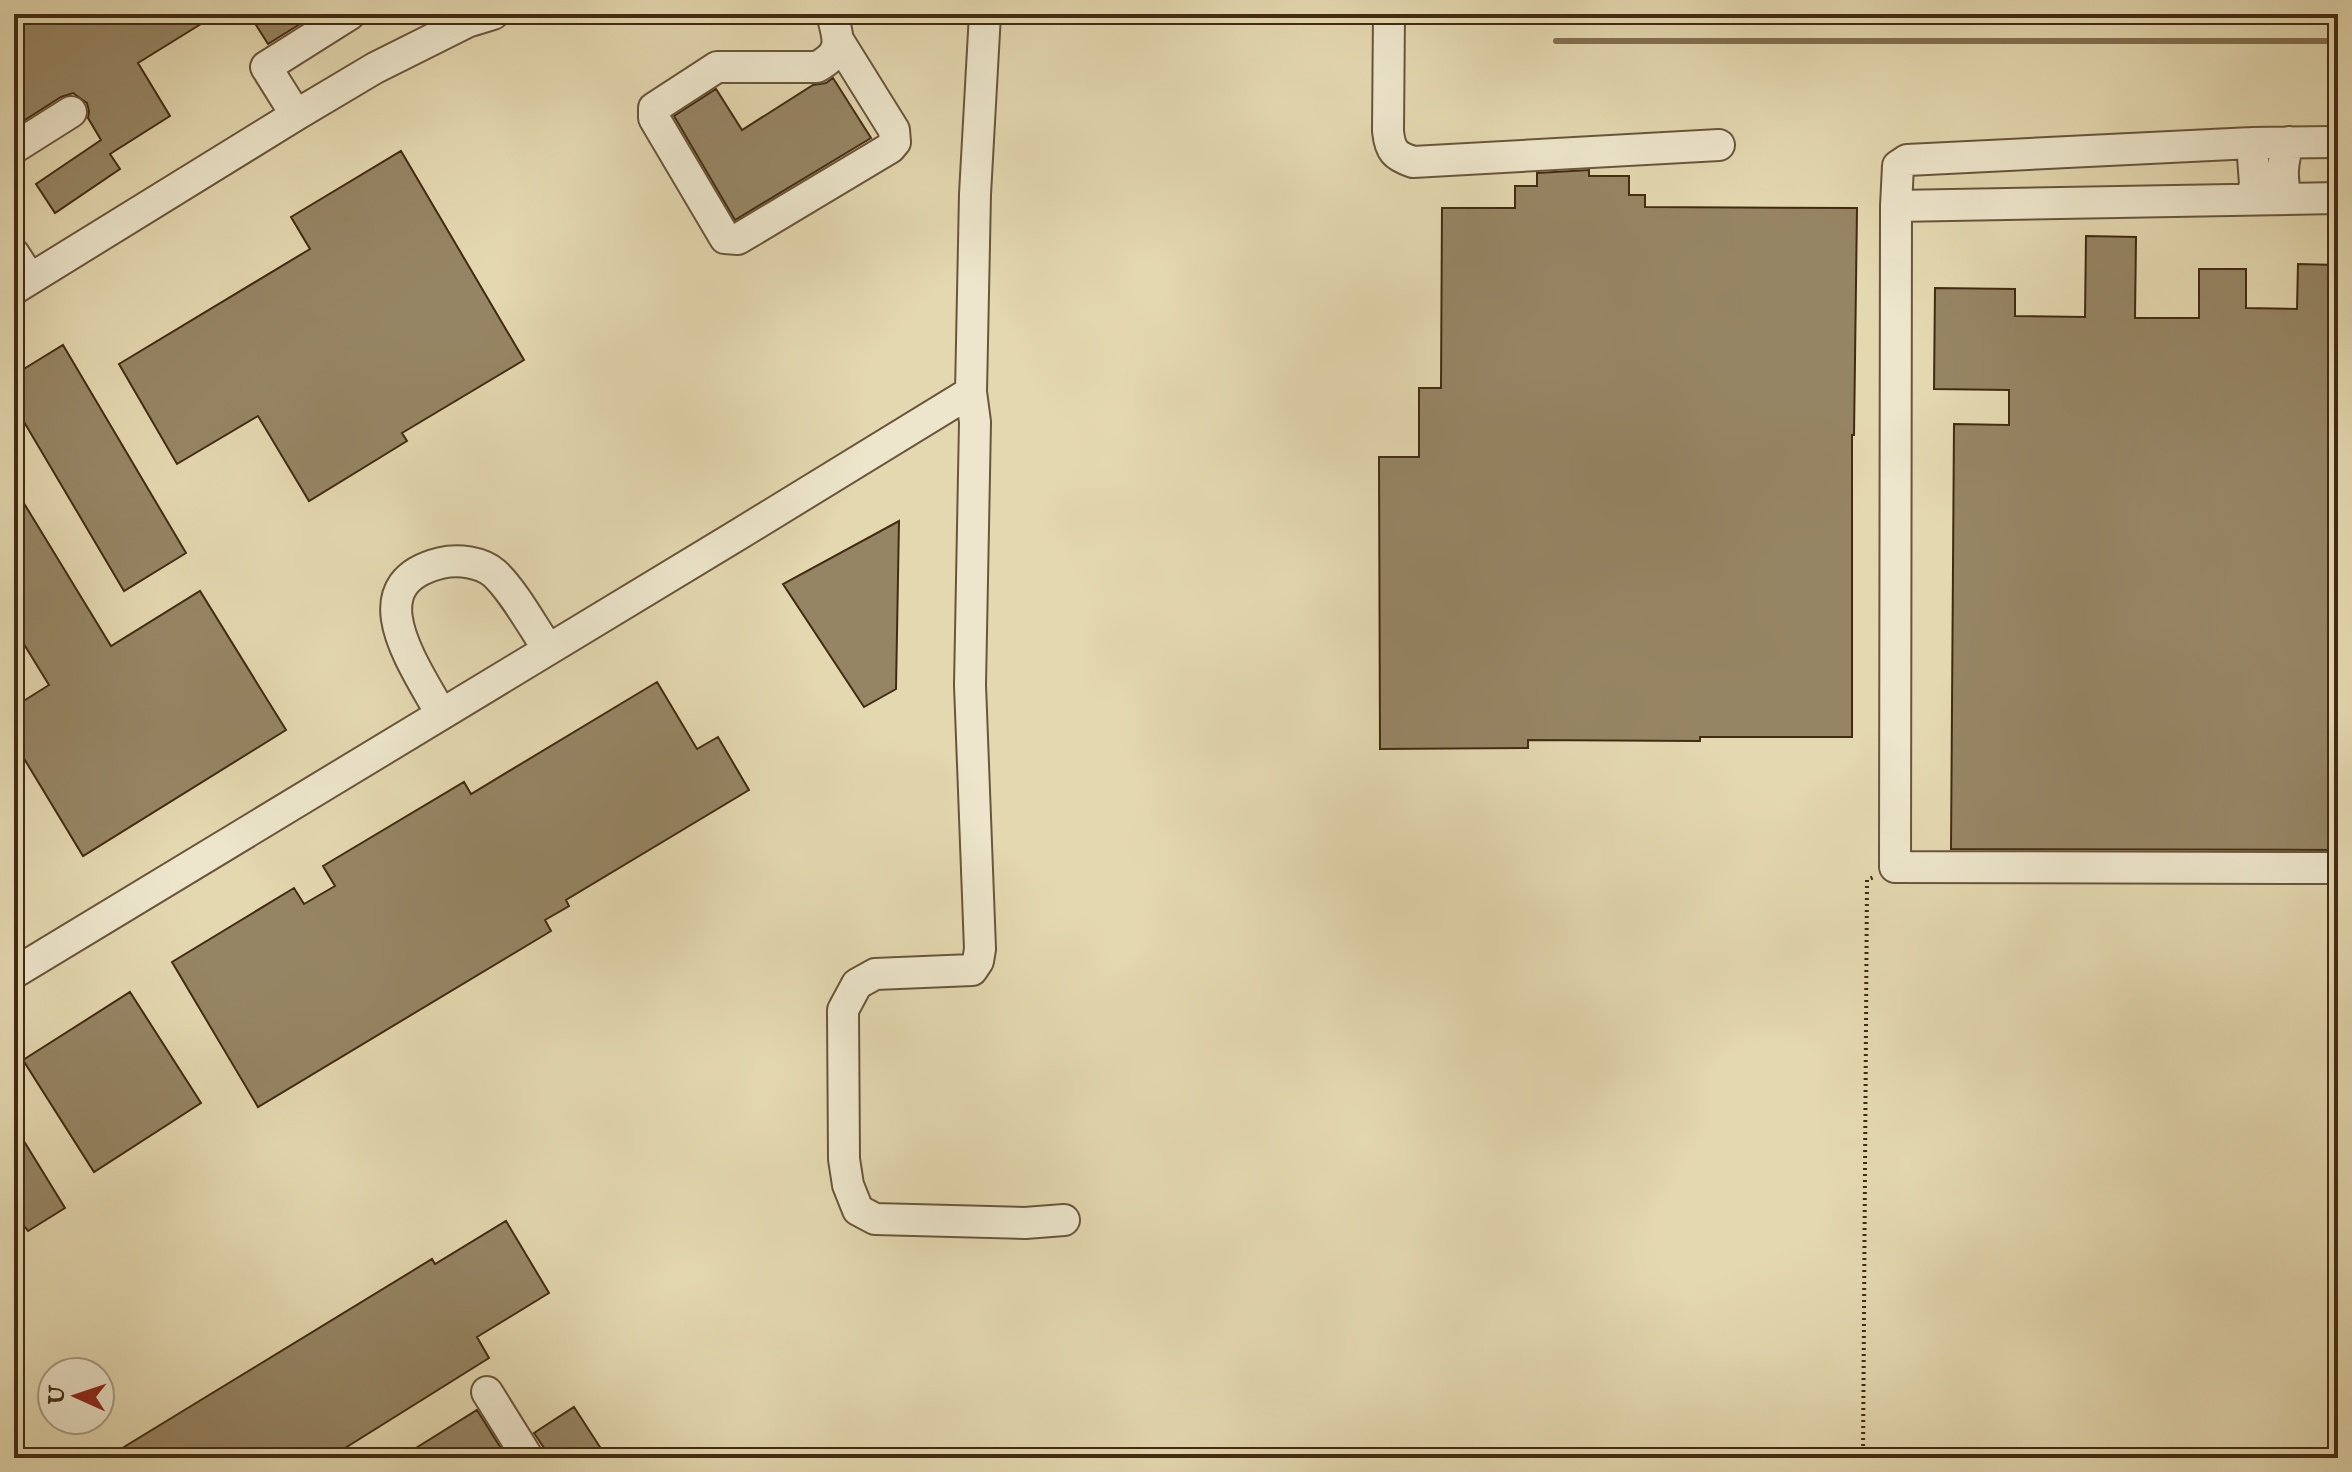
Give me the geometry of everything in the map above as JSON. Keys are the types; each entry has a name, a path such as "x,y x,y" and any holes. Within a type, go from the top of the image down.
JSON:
{"street":[{"path":"296,115 266,67 350,14"},
{"path":"19,274 375,68 467,22 493,14"},
{"path":"985,14 975,194 971,392 975,422 970,685 980,949 978,961 972,970 875,974 857,984 843,1010 844,1159 848,1185 858,1210 875,1219 1025,1223 1064,1220"},
{"path":"1389,14 1388,131 1390,147 1397,157 1413,162 1719,145"},
{"path":"835,27 894,130 895,142 890,148 738,239 725,238 654,118 654,108 717,67 817,67 837,52 835,27"},
{"path":"14,148 71,112"},
{"path":"2286,198 2282,184 2282,162 2289,142"},
{"path":"2338,142 2252,143 1907,160 1898,166 1895,867 2338,868"},
{"path":"2251,199 2255,184 2252,143"},
{"path":"1896,206 2338,198"},
{"path":"14,973 971,392"},
{"path":"441,714 406,648 395,616 395,599 401,587 419,571 442,563 461,561 483,566 496,574 507,588 548,649"},
{"path":"487,1392 528,1458"}],"path":[{"path":"1863,1458 1867,880 1895,867"}],"building":[{"path":"14,14 217,14 138,63 170,116 110,154 120,169 55,213 36,184 101,140 88,118 87,103 73,93 61,97 14,127"},
{"path":"249,14 316,14 268,44"},
{"path":"833,78 871,138 735,220 674,116 716,89 742,130 813,85 826,83"},
{"path":"401,151 524,360 402,433 407,441 309,501 258,416 177,464 119,364 310,249 291,217"},
{"path":"1589,170 1589,176 1629,176 1629,195 1645,195 1645,207 1857,208 1852,435 1852,737 1700,737 1700,741 1528,740 1528,748 1380,749 1379,457 1419,457 1419,388 1441,388 1442,208 1515,208 1515,186 1537,186 1537,173"},
{"path":"2086,236 2136,237 2135,318 2199,318 2199,269 2246,269 2246,308 2297,309 2298,264 2338,265 2338,850 1951,849 1954,424 2009,425 2009,390 1934,389 1935,288 2015,289 2015,316 2085,317"},
{"path":"63,345 186,553 124,591 14,405 14,375"},
{"path":"14,487 111,646 200,591 286,730 83,856 14,742 14,707 49,685 14,628"},
{"path":"899,521 896,689 864,707 783,584"},
{"path":"657,682 697,749 718,737 749,790 566,900 569,906 545,920 551,931 258,1107 172,962 294,888 304,904 335,886 323,866 464,782 471,794"},
{"path":"130,992 201,1103 94,1172 23,1060"},
{"path":"14,1125 65,1208 28,1231 25,1227 14,1234"},
{"path":"506,1221 549,1293 477,1337 489,1358 329,1458 106,1458 432,1259 435,1264"},
{"path":"574,1407 607,1458 551,1458 534,1433"},
{"path":"477,1410 507,1458 400,1458"}],"waterway":[{"path":"1556,41 2338,41"}]}
